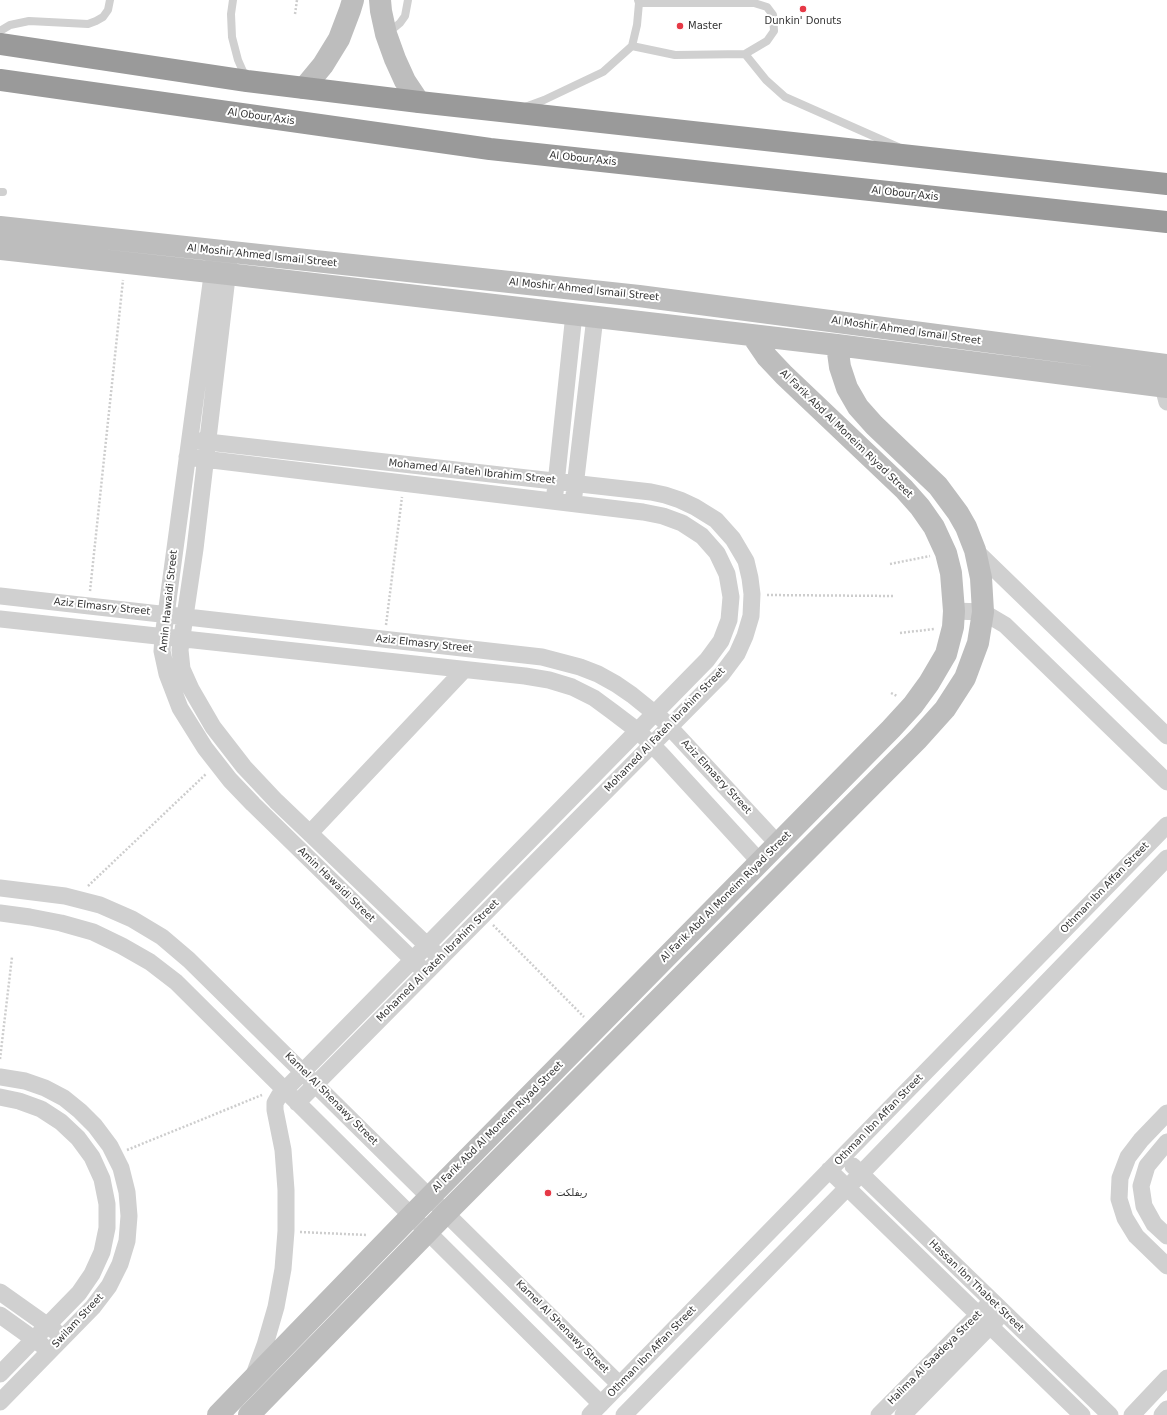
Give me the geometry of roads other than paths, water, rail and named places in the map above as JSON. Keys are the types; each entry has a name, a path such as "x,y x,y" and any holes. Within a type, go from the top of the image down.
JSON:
{"highway":[{"path":"0,44 247,81 419,102 1167,184"},
{"name":"Al Obour Axis","path":"0,80 490,149 1167,222"}],"street":[{"path":"304,88 323,65 339,39 353,0"},
{"path":"380,0 386,34 395,59 419,102"},
{"name":"Al Moshir Ahmed Ismail Street","path":"0,227 632,296 1162,365"},
{"path":"0,249 220,273 837,345 1166,392 1162,365"},
{"name":"Amin Hawaidi Street","path":"223,252 187,457 175,546 162,651 167,674 180,708 217,764 253,804 426,973"},
{"name":"Amin Hawaidi Street","path":"220,273 208,442 182,639 181,660 184,674 213,728 244,767 276,801 441,958"},
{"path":"554,501 574,314"},
{"path":"574,503 595,317"},
{"name":"Al Farik Abd Al Moneim Riyad Street","path":"218,1415 391,1236 886,735 929,683 946,654 953,619 951,573 946,553 934,527 920,507 904,489 784,375 768,357 752,335"},
{"path":"249,1415 446,1213 918,739 945,709 965,678 978,643 983,612 981,578 975,550 966,527 958,513 938,486 874,426 858,407 848,388 840,366 837,345"},
{"path":"565,393 586,396"},
{"name":"Mohamed Al Fateh Ibrahim Street","path":"190,440 651,492 680,500 716,520 733,539 746,561 750,578 752,594 751,616 745,636 737,654 722,674 669,726 298,1104"},
{"path":"271,467 273,450"},
{"name":"Mohamed Al Fateh Ibrahim Street","path":"187,457 574,503 663,516 682,523 702,536 717,554 727,574 731,597 729,620 721,642 707,660 656,714 303,1072 283,1089 275,1103 286,1190 286,1231 283,1270 276,1307 265,1345 252,1381"},
{"path":"934,527 936,521 941,517 949,513 958,513"},
{"path":"175,546 195,549"},
{"path":"975,550 1167,736"},
{"name":"Aziz Elmasry Street","path":"0,596 542,657 561,661 598,674 616,684 656,714 669,726 778,844"},
{"path":"953,619 983,612 1005,625 1167,782"},
{"name":"Aziz Elmasry Street","path":"0,619 549,680 594,698 638,731 652,744 760,862"},
{"path":"310,833 464,670"},
{"name":"Othman Ibn Affan Street","path":"596,1409 1167,825"},
{"path":"624,1415 861,1174 1167,858"},
{"name":"Kamel Al Shenawy Street","path":"0,888 74,898 100,905 132,918 162,937 189,960 620,1385"},
{"path":"0,913 61,923 93,932 150,962 176,982 428,1232 596,1409"},
{"name":"Swilam Street","path":"0,1077 25,1081 45,1088 64,1098 95,1126 110,1146 120,1168 127,1192 129,1216 127,1240 120,1264 109,1286 93,1307 0,1402"},
{"name":"Swilam Street","path":"0,1097 19,1101 41,1109 61,1122 78,1138 92,1157 102,1179 107,1204 107,1228 102,1252 92,1274 79,1293 0,1374"},
{"path":"1167,1113 1141,1140 1128,1157 1120,1178 1119,1199 1125,1218 1136,1236 1167,1266"},
{"path":"1167,1142 1147,1166 1141,1186 1144,1206 1154,1224 1167,1236"},
{"name":"Hassan Ibn Thabet Street","path":"843,1157 1110,1415"},
{"name":"Hassan Ibn Thabet Street","path":"829,1170 983,1321 1082,1415"},
{"path":"0,1292 64,1337"},
{"name":"Halima Al Saadeya Street","path":"903,1415 997,1306"},
{"path":"0,1315 50,1351"},
{"name":"Halima Al Saadeya Street","path":"879,1415 983,1321"},
{"path":"1132,1415 1167,1378"},
{"path":"1162,1415 1167,1409"}],"lane":[{"path":"0,31 10,25 29,21 88,24 96,22 103,17 108,10 110,0"},
{"path":"233,0 231,14 232,37 238,60 247,81"},
{"path":"386,34 394,30 405,16 408,7 408,0"},
{"path":"512,112 544,100 604,72 632,46 637,25 639,2 754,3 767,7 772,15 774,31 767,41 745,54 675,55 632,46"},
{"path":"745,54 766,80 785,97 918,156"}],"place":[{"name":"Dunkin' Donuts","path":"803,9"},
{"name":"Master","path":"680,26"},
{"name":"ريفلكت","path":"548,1193"}]}
